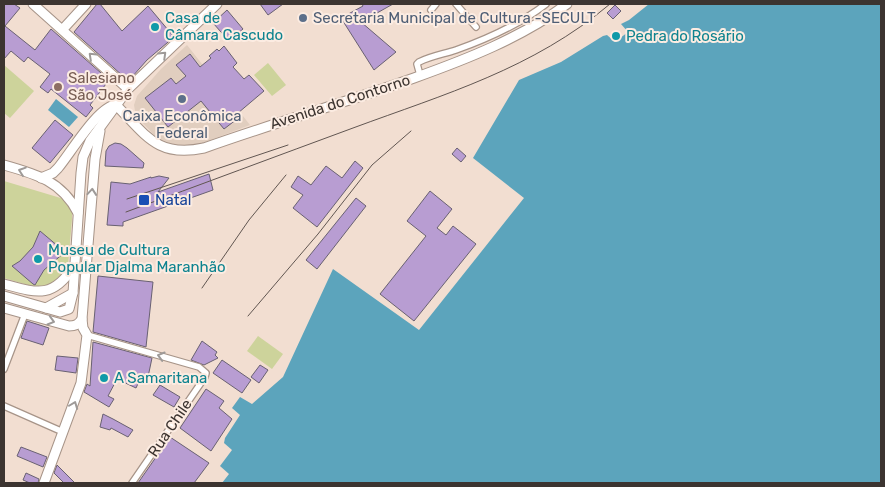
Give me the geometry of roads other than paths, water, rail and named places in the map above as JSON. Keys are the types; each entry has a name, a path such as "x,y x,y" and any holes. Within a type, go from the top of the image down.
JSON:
{"main road":[{"path":"33,4 128,89"},
{"path":"63,29 86,4"},
{"path":"4,296 60,312 70,307 73,294 81,173 84,156 90,141 128,89 217,4"},
{"name":"Avenida do Contorno","path":"116,105 139,130 156,144 176,150 189,151 204,148 344,102 489,49 528,29 567,4"},
{"path":"41,178 53,173 94,120 109,107 116,105"},
{"path":"44,483 81,383 87,335 83,328 82,319 95,160 102,126"},
{"path":"4,165 51,182 64,192 78,214"},
{"path":"4,284 45,292 68,275 75,264"},
{"path":"4,308 68,326 75,326 82,319"}],"street":[{"path":"431,10 436,4"},
{"path":"456,4 476,26"},
{"path":"420,75 417,68 417,64 420,62 455,51 484,38 524,18 546,4"},
{"path":"4,369 25,314"},
{"name":"Rua Chile","path":"87,335 199,367 206,373 132,483"},
{"path":"4,406 64,432"}],"water":[{"path":"649,4 881,4 881,483 222,483 229,474 220,466 232,450 224,443 225,438 240,415 232,408 240,397 252,404 283,377 333,269 419,330 524,198 473,158 519,80 561,62 603,36 607,35 615,42 628,32 621,24"},
{"path":"56,99 78,117 69,127 48,110"}],"tram line":[{"path":"126,212 487,78 550,46 581,27 610,4"},
{"path":"248,316 318,234 372,165 411,131"},
{"path":"127,199 288,145"},
{"path":"202,288 249,220 286,175"}],"place":[{"name":"Secretaria Municipal de Cultura -SECULT","path":"303,18"},
{"name":"Casa de Câmara Cascudo","path":"155,27"},
{"name":"Pedra do Rosário","path":"616,36"},
{"name":"Salesiano São José","path":"58,87"},
{"name":"Caixa Econômica Federal","path":"182,99"},
{"name":"Natal","path":"144,200"},
{"name":"Museu de Cultura Popular Djalma Maranhão","path":"38,259"},
{"name":"A Samaritana","path":"104,378"}]}
